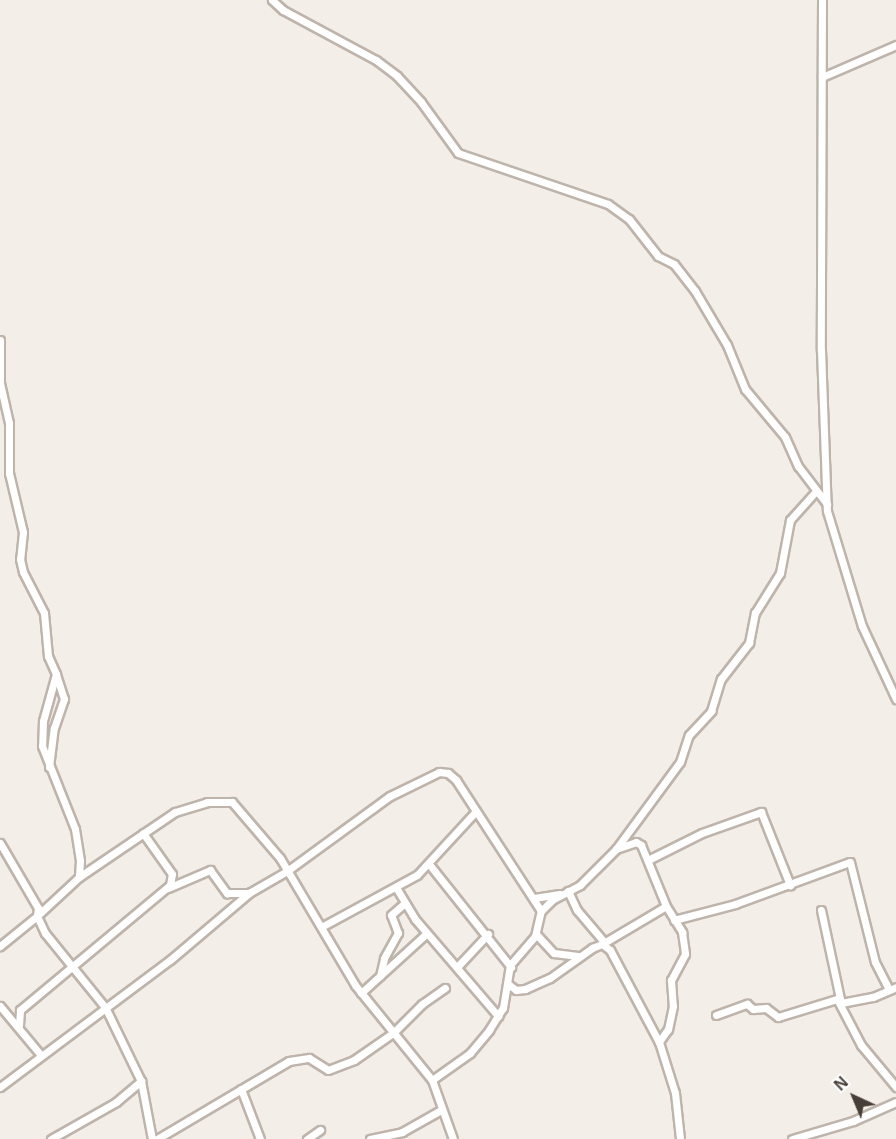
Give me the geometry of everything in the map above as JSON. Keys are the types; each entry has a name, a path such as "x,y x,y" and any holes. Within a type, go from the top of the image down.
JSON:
{"street":[{"path":"272,0 397,76 422,102 458,153 608,204 629,219 658,256 674,264 695,291 728,345 745,389 784,437 798,466 827,504"},
{"path":"822,0 821,350 827,504 862,626 896,699"},
{"path":"822,78 896,45"},
{"path":"0,340 0,383 9,423 9,473 23,532 20,559 23,572 44,613 48,656 64,699 54,728 50,766"},
{"path":"432,1080 477,1047 498,1016 511,967 536,934 541,911 565,892 579,885 616,849 680,762 692,731 711,711 721,679 749,643 755,613 780,573 790,520 816,491"},
{"path":"56,674 41,729 50,766 75,829 79,877"},
{"path":"0,1087 40,1054 170,960 249,893 287,871 390,796 439,772 448,773 456,780 512,871 534,898 541,911"},
{"path":"0,946 38,916 79,877 144,833 186,807 230,801 255,831 268,840 323,926 361,993 432,1080 453,1139"},
{"path":"323,926 396,889 429,864 476,811"},
{"path":"648,860 684,840 759,812 790,885"},
{"path":"144,833 172,874 168,888"},
{"path":"0,843 30,890 45,933 105,1007 141,1081 152,1139"},
{"path":"616,849 638,843 648,860 666,906 681,929 685,954 671,980 673,1006 668,1029 659,1042"},
{"path":"674,920 790,885 850,862 875,962 892,988 842,1005"},
{"path":"429,864 488,934 511,967"},
{"path":"19,1025 19,1011 72,964 168,888 210,870 231,895 249,893"},
{"path":"396,889 427,933 458,966 498,1016"},
{"path":"534,898 565,892"},
{"path":"565,892 623,969 659,1042 675,1093 680,1139"},
{"path":"380,976 384,958 398,933 391,915 405,903"},
{"path":"508,984 520,990 537,984 666,906"},
{"path":"821,910 842,1005 861,1045 896,1088"},
{"path":"361,993 427,933"},
{"path":"458,966 488,934"},
{"path":"536,934 554,952 580,956"},
{"path":"157,1139 241,1089 301,1058 332,1069 393,1033 422,1004 445,988"},
{"path":"716,1015 747,1004 768,1009 778,1017 831,998 842,1005"},
{"path":"0,1006 19,1025 40,1054"},
{"path":"51,1139 116,1102 141,1081"},
{"path":"241,1089 260,1139"},
{"path":"792,1139 853,1121 896,1102"},
{"path":"370,1139 412,1128 441,1110"},
{"path":"307,1139 320,1130"}]}
